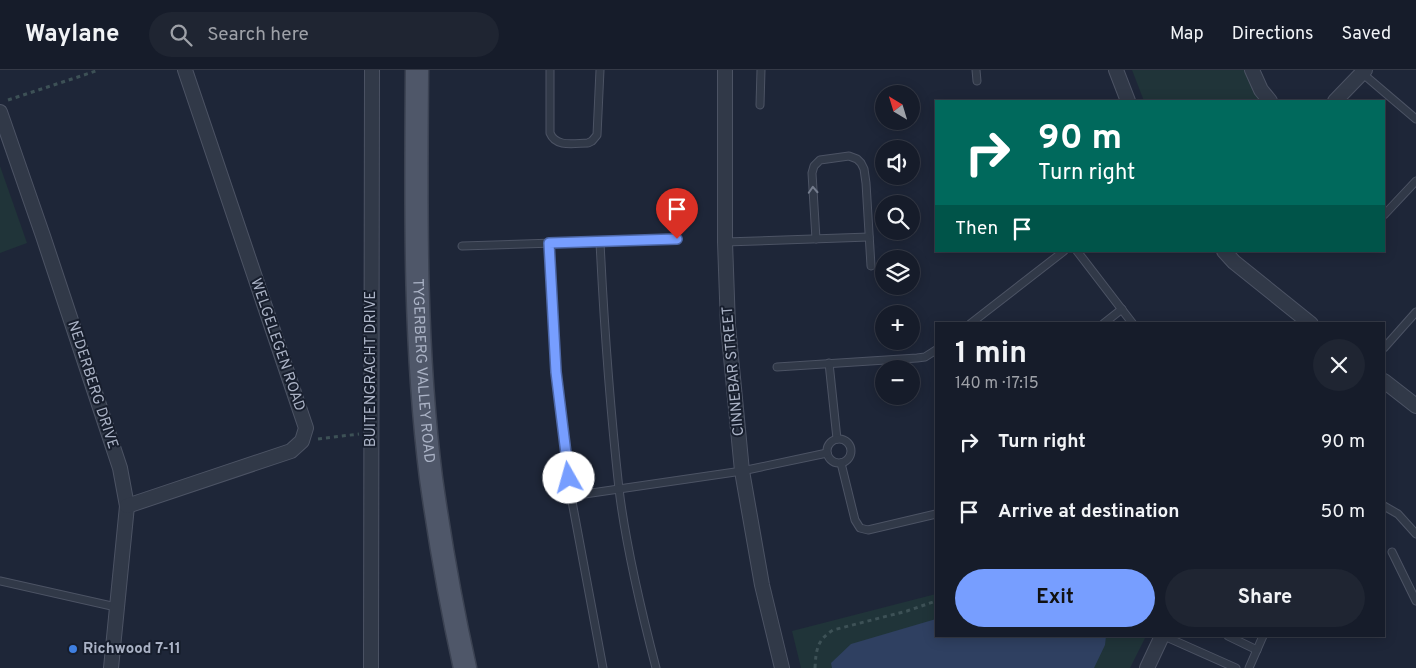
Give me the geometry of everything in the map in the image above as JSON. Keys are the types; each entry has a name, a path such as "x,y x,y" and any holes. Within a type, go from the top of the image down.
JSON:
{"main road":[{"name":"TYGERBERG VALLEY ROAD","path":"417,70 416,215 418,312 424,398 431,477 452,609 465,668"}],"street":[{"name":"WELGELEGEN ROAD","path":"185,70 306,428 302,441"},
{"name":"BUITENGRACHT DRIVE","path":"371,668 372,70"},
{"name":"CINNEBAR STREET","path":"725,70 725,242 728,326 742,472 762,585 782,668"},
{"path":"1116,70 1128,100"},
{"path":"1252,70 1261,90 1269,100"},
{"path":"1336,100 1364,71"},
{"name":"NEDERBERG DRIVE","path":"0,112 44,236 120,468 127,506 111,668"},
{"path":"1225,252 1234,262 1309,322"},
{"path":"1385,381 1416,406"},
{"path":"127,506 292,451 302,441"},
{"path":"1147,668 1162,637"}],"lane":[{"path":"550,70 551,136 558,143 580,143 592,142 598,135 600,70"},
{"path":"760,105 761,70"},
{"path":"976,70 977,81"},
{"path":"1364,71 1375,85 1416,119"},
{"path":"816,239 812,173 814,166 820,160 849,156 857,158 864,170 871,266"},
{"path":"1385,213 1416,181"},
{"path":"725,242 869,237"},
{"path":"462,246 677,239"},
{"path":"600,242 606,345 620,490 639,602 656,668"},
{"path":"549,243 556,372 571,496 603,668"},
{"path":"973,322 1063,252"},
{"path":"1078,252 1132,322"},
{"path":"1106,322 1122,309"},
{"path":"1385,347 1416,312"},
{"path":"777,366 916,358 925,357 935,351"},
{"path":"829,363 837,439"},
{"path":"837,439 844,440 851,449 847,460 842,463 832,461 827,453 829,444 837,439"},
{"path":"571,496 742,472 827,453"},
{"path":"842,463 855,520 860,528 868,530 935,514"},
{"path":"1385,507 1398,514 1416,534"},
{"path":"1392,552 1416,601"},
{"path":"0,581 116,607"},
{"path":"1165,637 1236,668"},
{"path":"1230,637 1257,650"},
{"path":"1249,668 1263,637"}],"path":[{"path":"0,103 99,70"},
{"path":"302,441 371,432"},
{"path":"815,668 818,647 823,636 833,630 907,611 935,601"}],"green space":[{"path":"1132,70 1244,70 1260,100 1144,100"},
{"path":"0,166 27,243 0,253"},
{"path":"935,594 935,637 1146,637 1130,668 801,668 792,631"}],"water":[{"path":"935,619 935,637 1106,637 1105,645 1094,668 832,668 831,663 851,644"}],"place":[{"name":"Richwood 7-11","path":"73,649"}],"route":[{"path":"569,478 556,372 549,243 677,239"}]}
